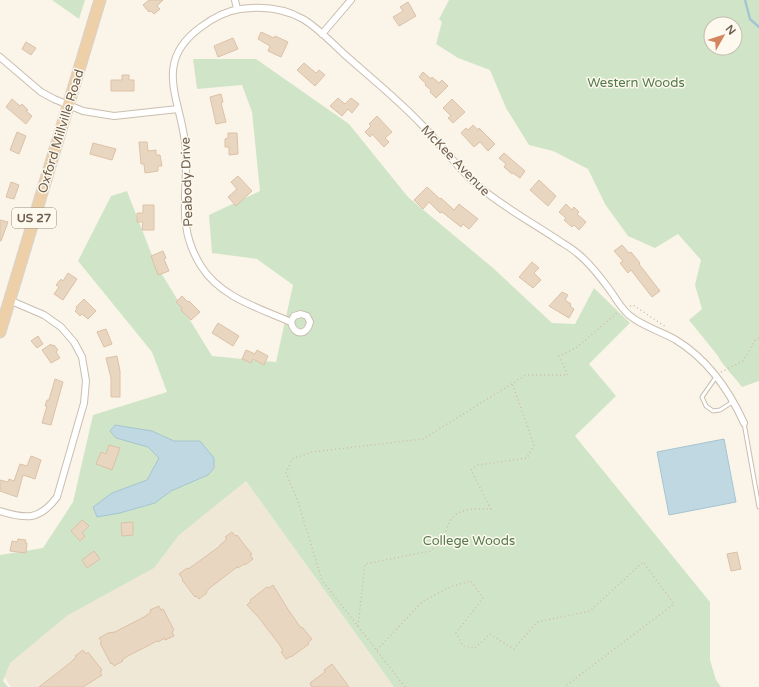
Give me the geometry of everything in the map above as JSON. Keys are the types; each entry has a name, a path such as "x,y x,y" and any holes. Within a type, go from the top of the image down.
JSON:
{"highway":[{"name":"Oxford Millville Road","path":"0,332 67,105 100,0"}],"street":[{"path":"235,0 237,9"},
{"path":"322,34 350,0"},
{"name":"McKee Avenue","path":"178,109 173,91 172,71 179,50 194,32 214,18 237,9 264,7 286,11 303,20 322,34 401,103 474,182 492,197 577,253 593,268 629,315 650,328 675,339 694,353 707,366 734,401 744,422"},
{"path":"0,57 42,92 54,99 83,111 114,116 178,109"},
{"name":"Peabody Drive","path":"178,109 184,132 186,154 184,204 185,227 191,245 201,265 211,280 237,298 291,322"},
{"path":"0,511 16,516 28,517 38,514 48,508 57,497 84,403 86,381 82,357 74,342 61,327 44,315 9,300"}],"lane":[{"path":"716,377 702,397 706,406 713,412 720,410 734,401"},
{"name":"McKee Avenue","path":"744,422 759,507"}],"path":[{"path":"405,687 322,580 297,499 286,473 292,459 312,452 423,439 526,375 568,375 559,356 576,348 623,308 633,305 668,328"},
{"path":"718,368 722,373 743,362 756,339 759,338"},
{"path":"358,626 365,564 430,552 444,542 446,527 458,512 473,508 491,509 471,470 478,465 527,458 534,445 512,383"},
{"path":"377,650 424,601 452,586 471,581 483,598 456,633 463,646 475,648 490,634 514,649 537,622 590,611 643,562 674,604 564,687"}],"shaded area":[{"path":"246,481 394,687 11,687 0,671 0,653"}],"green space":[{"path":"52,0 85,0 79,19"},
{"name":"Western Woods","path":"449,0 759,0 759,381 742,387 689,320 702,309 695,285 701,260 678,234 655,248 628,236 605,204 588,169 553,151 529,145 506,108 490,70 458,58 436,44 442,22 439,19"},
{"name":"College Woods","path":"193,59 256,59 349,124 408,197 493,268 552,323 575,324 594,288 630,323 589,364 616,396 575,436 710,602 710,660 716,680 721,687 394,687 246,481 179,535 154,568 68,615 10,663 3,681 8,687 0,687 0,555 43,548 73,502 93,415 167,392 152,352 78,261 111,196 127,191 155,263 212,356 276,362 293,285 257,259 212,253 209,215 260,191 252,112 242,85 197,89"}],"water":[{"path":"115,425 152,431 174,441 200,441 214,458 214,468 208,475 171,491 155,503 120,513 97,517 93,507 112,493 147,480 159,458 148,447 116,438 110,431"},
{"path":"724,439 736,502 669,515 657,452"}],"building":[{"path":"149,0 163,0 157,6 160,9 154,14 151,11 149,12 143,5"},
{"path":"408,2 416,16 399,26 393,17 403,11 400,7"},
{"path":"261,32 288,42 281,57 268,51 270,46 258,39"},
{"path":"233,38 238,49 218,57 214,46"},
{"path":"26,42 36,48 31,55 22,49"},
{"path":"304,63 316,73 319,70 325,75 315,86 297,70"},
{"path":"423,72 431,79 432,77 439,83 442,80 448,86 436,98 419,77"},
{"path":"122,75 129,75 129,80 134,80 134,91 111,91 111,80 122,80"},
{"path":"221,94 223,102 221,103 226,122 216,124 210,97"},
{"path":"338,98 345,104 351,98 359,104 352,113 348,109 342,116 330,106"},
{"path":"12,99 20,106 22,104 28,110 26,111 32,116 26,124 6,107"},
{"path":"452,99 465,112 453,123 448,118 451,116 443,108"},
{"path":"377,116 392,132 385,138 389,142 384,147 372,134 370,137 365,132 371,126 369,124"},
{"path":"473,125 478,130 479,128 495,144 488,151 480,142 474,147 461,133 466,128 468,130"},
{"path":"17,132 26,136 19,154 10,150"},
{"path":"228,133 237,133 238,154 229,155 229,147 225,147 225,139 228,138"},
{"path":"139,142 147,142 148,151 156,150 156,155 160,155 162,166 158,166 158,171 145,173 144,164 141,164"},
{"path":"93,143 116,149 112,160 90,154"},
{"path":"504,153 525,171 520,178 513,173 512,174 504,167 506,164 499,158"},
{"path":"238,176 252,191 236,206 228,197 237,189 231,182"},
{"path":"539,180 556,196 548,206 530,190"},
{"path":"11,182 19,185 14,199 6,197"},
{"path":"427,187 454,210 459,204 478,219 469,229 463,224 461,227 442,212 440,213 429,202 423,209 414,200"},
{"path":"566,204 572,210 574,207 579,212 577,214 586,222 579,230 574,225 572,227 564,220 566,218 559,212"},
{"path":"143,205 154,205 154,230 142,230 143,222 137,222 137,213 143,213"},
{"path":"0,220 8,222 1,241 0,241"},
{"path":"622,245 629,253 631,252 660,291 652,297 631,270 628,273 620,263 623,261 614,251"},
{"path":"163,251 166,258 164,259 169,271 158,275 151,256"},
{"path":"532,262 539,268 534,273 541,280 533,288 519,277"},
{"path":"68,273 77,279 63,300 54,294 59,287 56,285 61,279 63,281"},
{"path":"562,292 568,295 565,300 571,304 570,306 574,309 569,318 549,306"},
{"path":"182,296 200,312 191,320 181,310 182,308 176,302"},
{"path":"84,299 96,311 88,319 82,314 80,316 75,311 77,309 76,307"},
{"path":"218,323 239,336 233,346 212,333"},
{"path":"106,329 112,344 104,347 97,332"},
{"path":"38,336 43,344 37,348 31,341"},
{"path":"51,344 58,350 56,352 60,358 51,363 42,350"},
{"path":"246,350 255,354 257,350 268,356 264,365 253,359 251,363 242,359"},
{"path":"117,356 120,371 120,397 111,397 111,378 106,358"},
{"path":"55,379 63,382 51,425 42,423 47,406 45,406 47,400 49,400"},
{"path":"109,445 120,448 112,470 96,464 101,452 106,454"},
{"path":"31,456 41,460 35,479 23,475 17,497 0,491 0,480 8,482 9,479 14,481 20,464 27,466"},
{"path":"82,520 89,526 82,533 85,536 80,541 71,531"},
{"path":"133,522 133,535 122,536 121,523"},
{"path":"232,532 235,536 237,535 252,554 250,555 253,559 245,565 244,564 238,568 237,567 211,587 206,592 207,593 199,599 196,596 195,597 179,574 220,546 227,539 225,537"},
{"path":"18,539 26,540 26,553 10,551 12,541 17,542"},
{"path":"94,551 100,559 87,568 82,560"},
{"path":"737,552 741,569 731,571 727,554"},
{"path":"273,585 301,628 302,627 312,639 308,643 309,644 286,659 281,652 283,651 279,644 247,605 251,601 250,600 267,587 269,588"},
{"path":"159,606 161,610 163,609 174,630 172,632 174,636 165,640 165,638 158,642 157,641 128,656 114,666 112,663 111,664 99,638 108,633 115,632 144,617 151,612 150,610"},
{"path":"83,650 86,654 88,652 102,670 100,672 102,675 83,687 39,687 70,663 76,657 75,656"},
{"path":"332,664 349,687 312,687 310,683 325,672 324,670"}],"waterway":[{"path":"745,0 750,19 759,27"}]}
